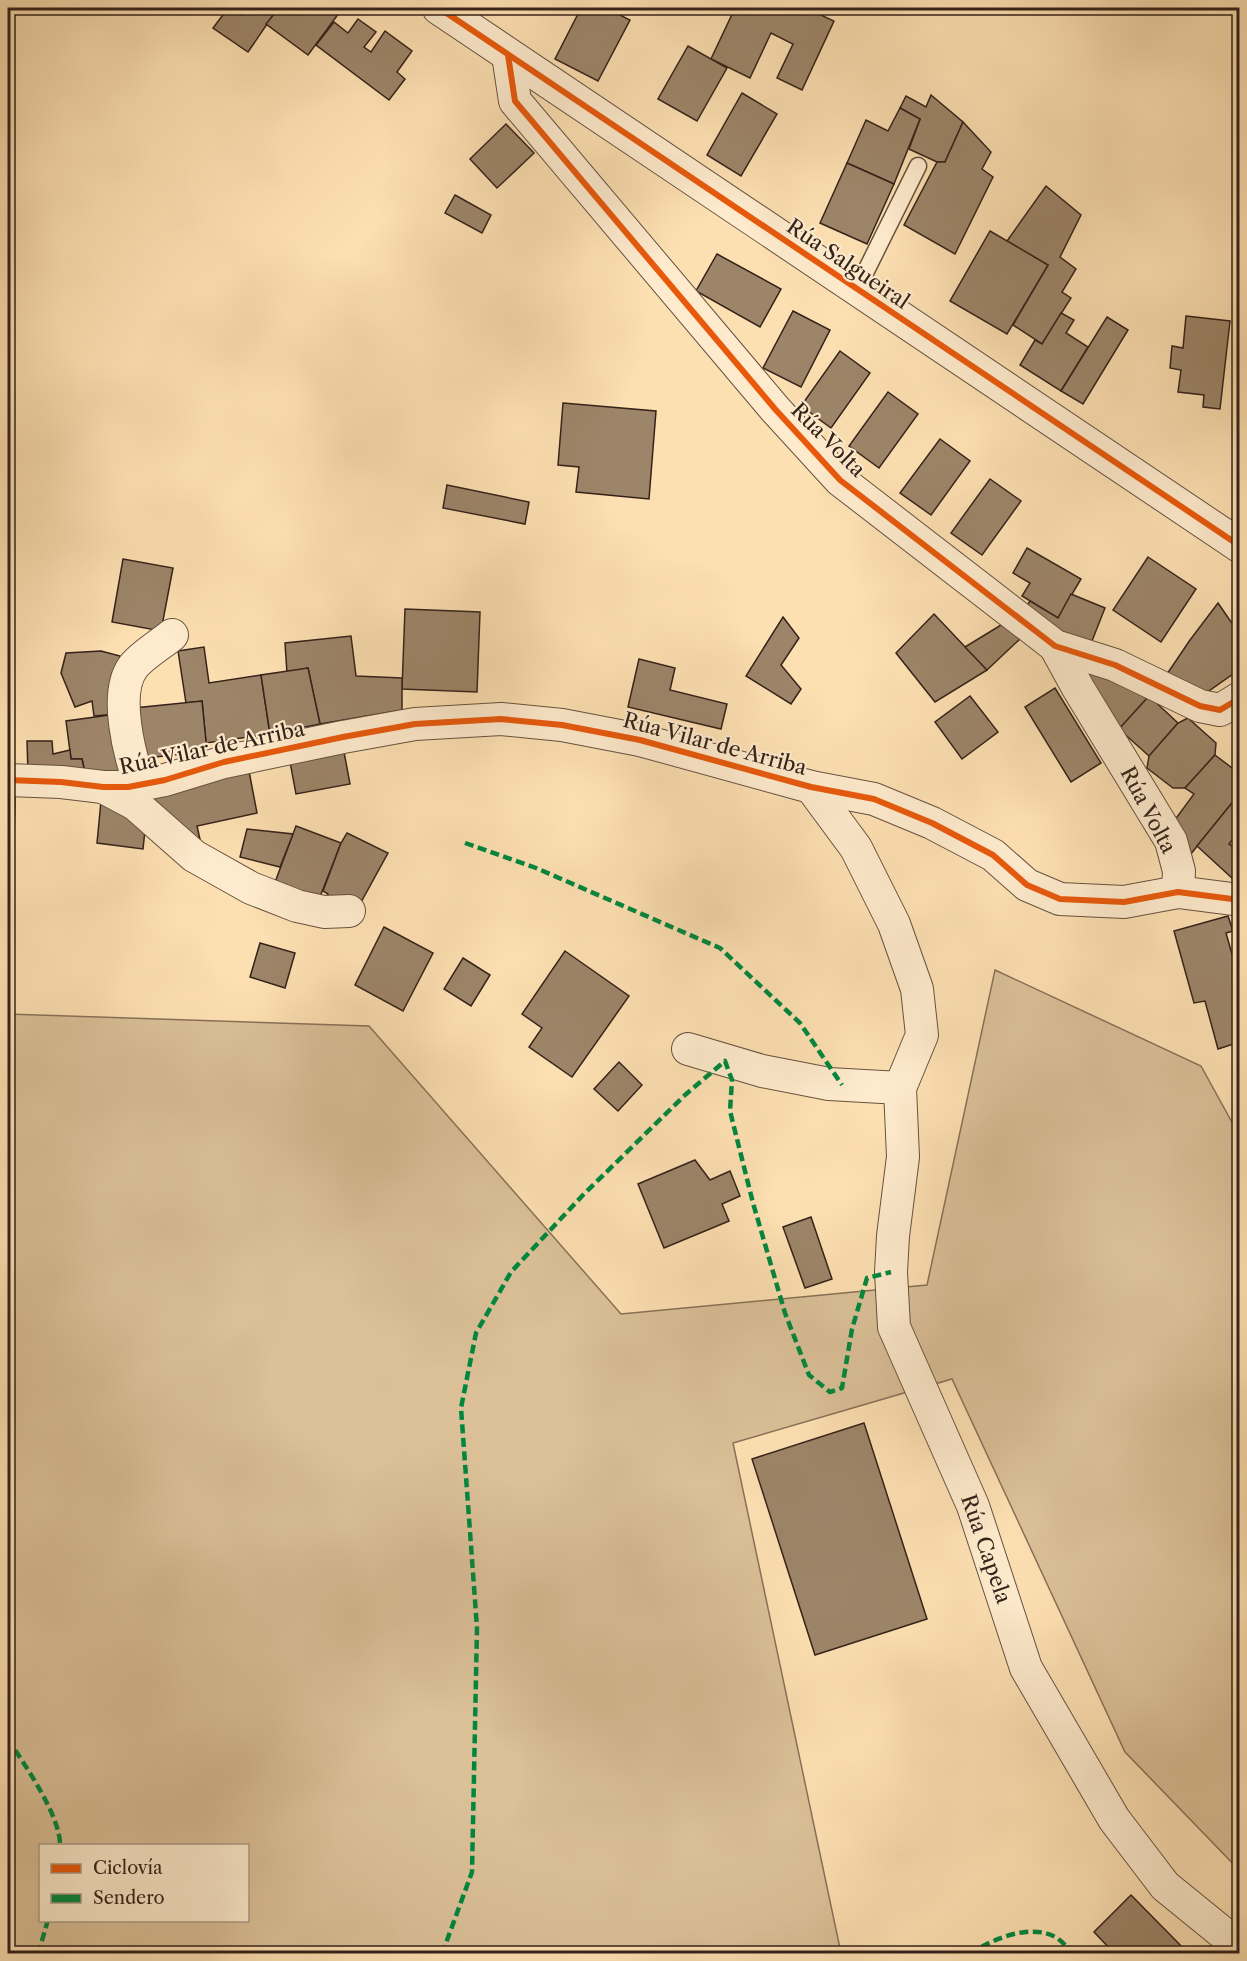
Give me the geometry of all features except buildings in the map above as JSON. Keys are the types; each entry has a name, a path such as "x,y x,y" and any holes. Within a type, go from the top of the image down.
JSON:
{"street":[{"name":"Rúa Salgueiral","path":"444,9 508,55 1239,546"},
{"name":"Rúa Volta","path":"508,55 515,101 767,400 840,480 1055,646 1115,665 1200,706 1220,710 1239,698"},
{"name":"Rúa Vilar de Arriba","path":"140,785 126,729 123,702 126,680 133,667 172,634"},
{"name":"Rúa Volta","path":"1055,646 1171,841 1179,871 1178,892"},
{"name":"Rúa Vilar de Arriba","path":"8,780 128,787 165,780 224,762 343,737 415,724 501,719 562,725 640,740 811,787 874,799 932,824 993,855 1027,885 1060,899 1124,902 1178,892"},
{"name":"Rúa Vilar de Arriba","path":"103,787 135,804 194,856 251,888 297,906 324,912 349,911"},
{"name":"Rúa Vilar de Arriba","path":"811,787 856,848 894,924 917,989 922,1035 900,1088"},
{"path":"1178,892 1239,900"},
{"path":"688,1048 773,1074 829,1084 900,1088"},
{"name":"Rúa Capela","path":"900,1088 903,1157 891,1272 894,1327 973,1506 1026,1668 1114,1819 1165,1886 1239,1947"}],"lane":[{"path":"857,289 918,166"}],"shaded area":[{"path":"995,970 1201,1066 1240,1137 1239,1870 1125,1752 952,1379 733,1443 841,1953 8,1954 8,1014 369,1026 621,1314 927,1285"}],"marked path":[{"path":"465,843 536,868 720,948 800,1023 842,1085"},
{"path":"442,1954 472,1872 477,1628 461,1408 476,1333 511,1272 583,1195 685,1095 725,1061 732,1080 730,1111 753,1203 785,1313 809,1375 830,1392 842,1388 852,1329 867,1278 891,1272"},
{"path":"8,1739 32,1776 55,1820 60,1844"},
{"path":"38,1954 47,1922"},
{"path":"970,1954 995,1940 1023,1932 1051,1935 1062,1942 1071,1954"}],"cycle path":[{"path":"439,8 1240,546"},
{"path":"508,55 515,101 775,409 840,480 1055,646 1115,665 1200,706 1220,710 1240,698"},
{"path":"8,780 128,787 165,780 224,762 343,737 415,724 501,719 562,725 640,740 811,787 874,799 932,823 993,855 1027,885 1060,899 1124,902 1178,892 1240,900"}]}
